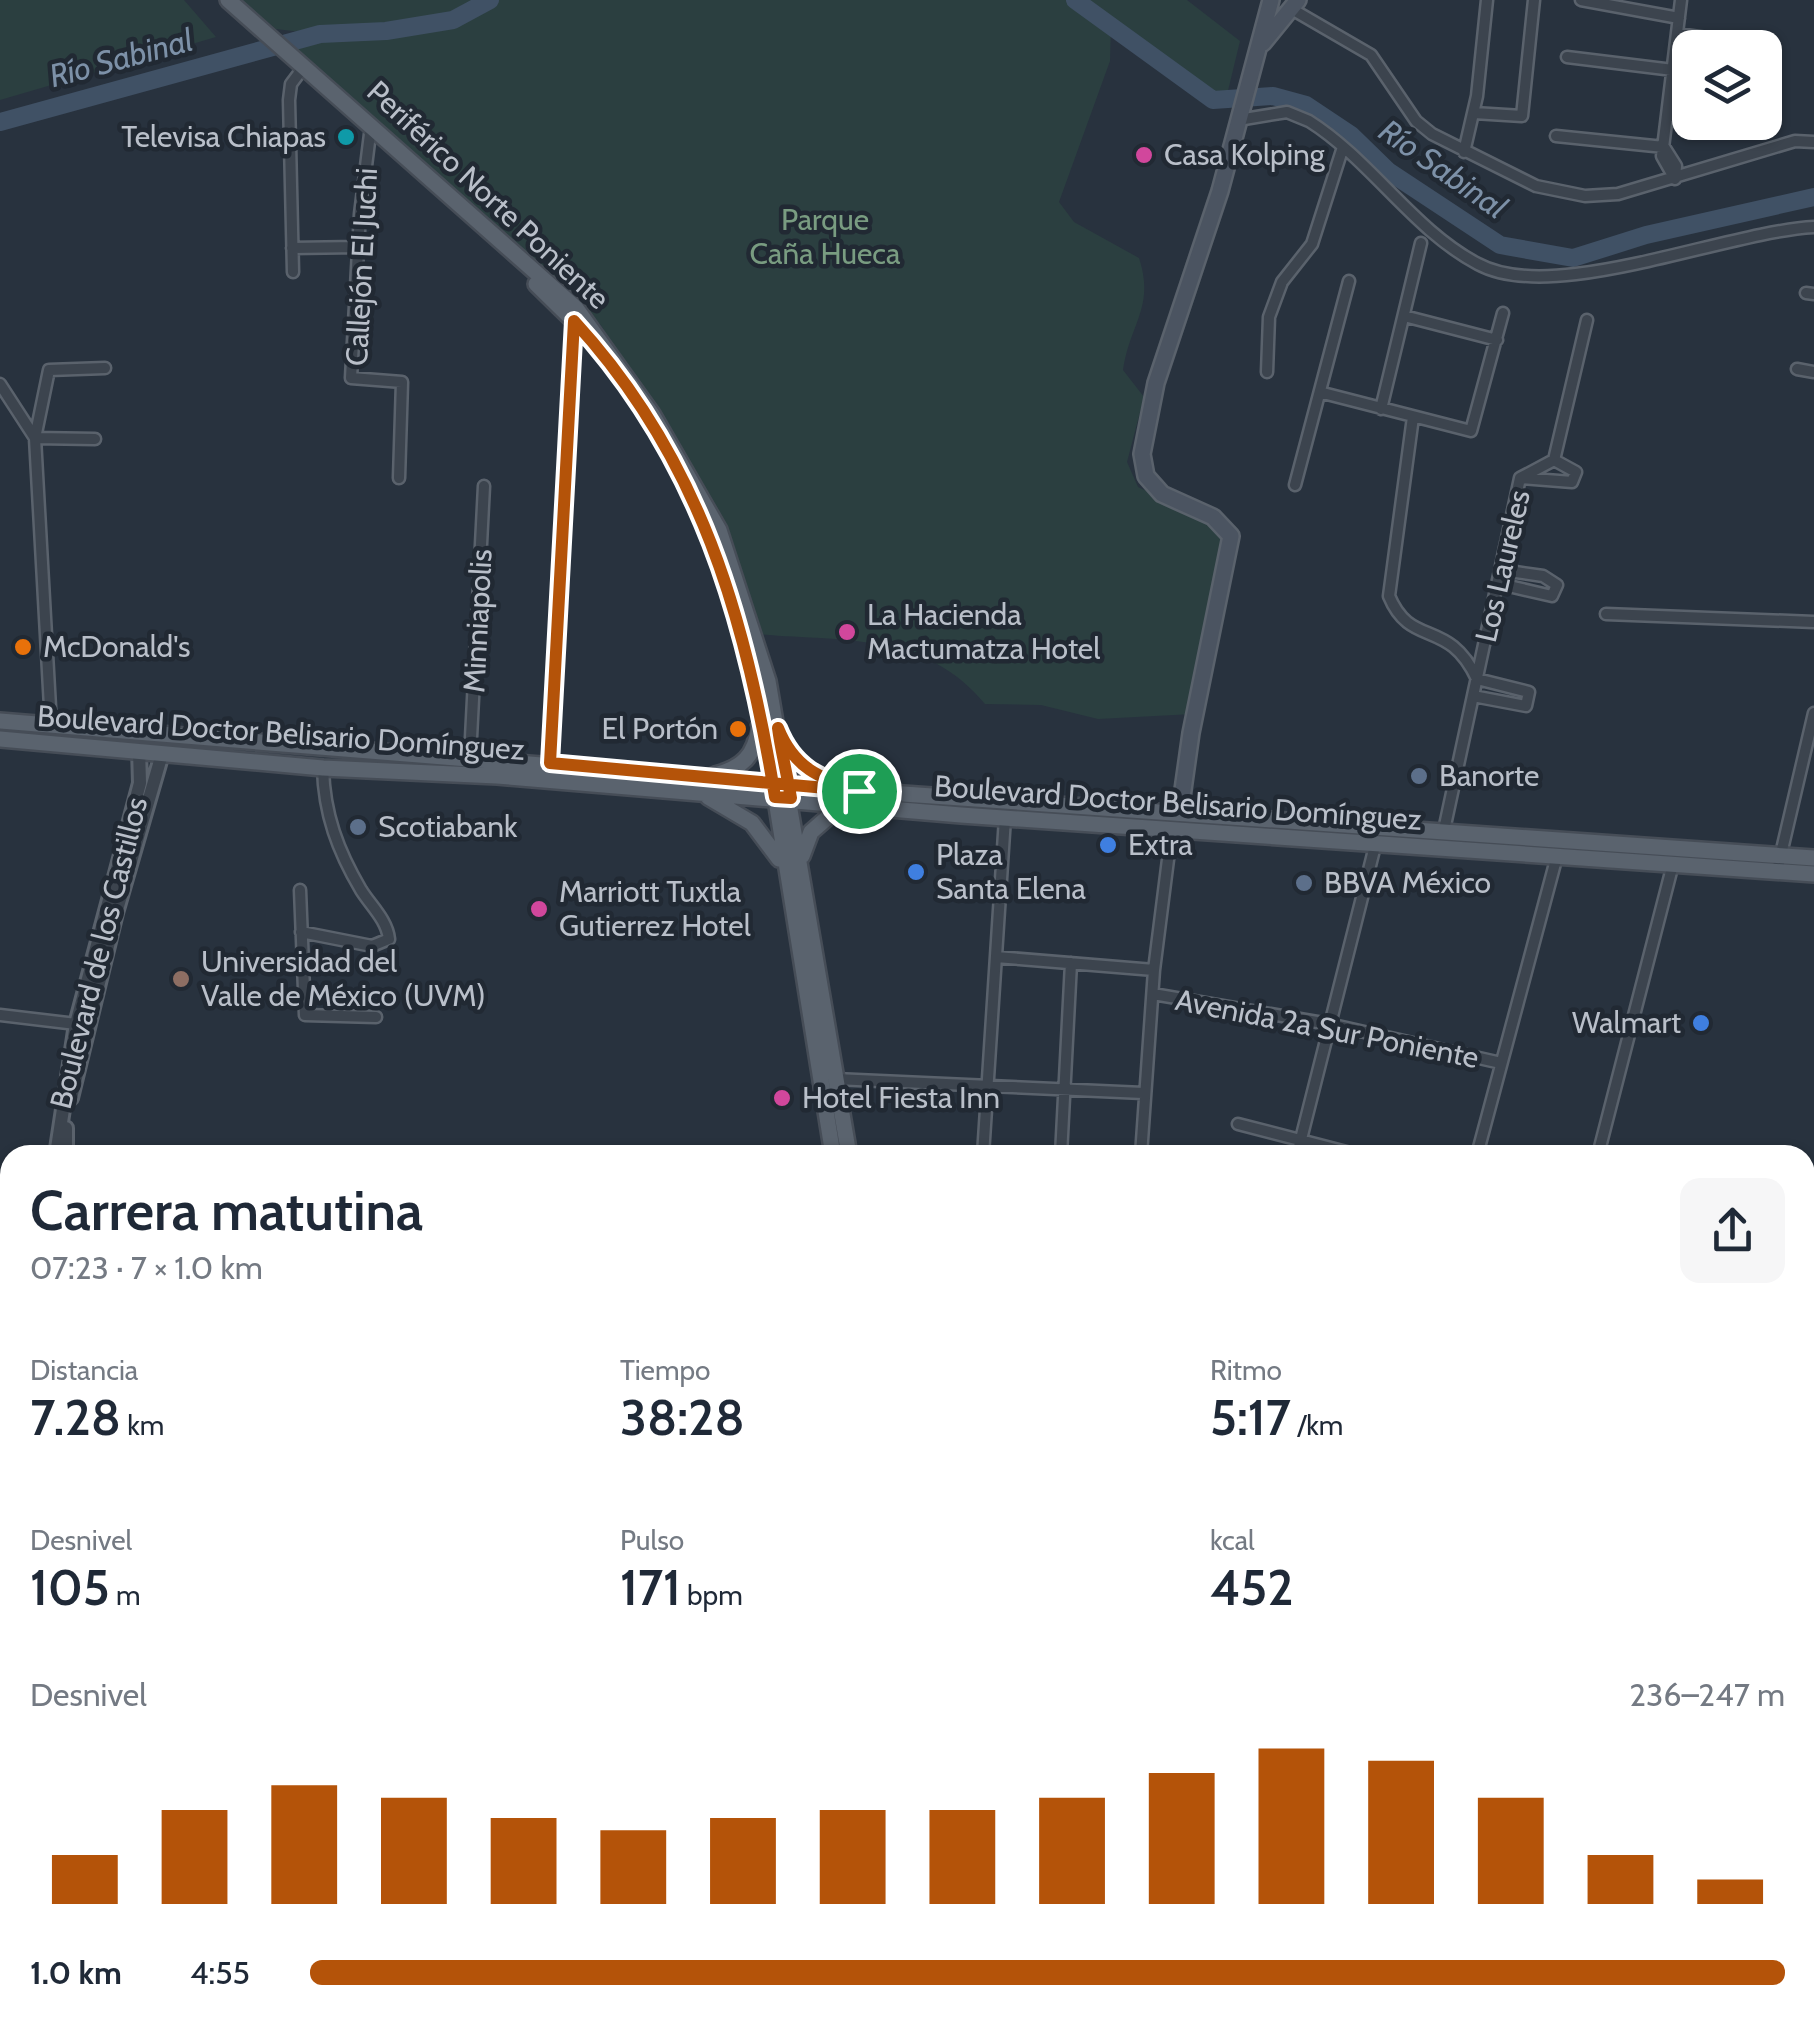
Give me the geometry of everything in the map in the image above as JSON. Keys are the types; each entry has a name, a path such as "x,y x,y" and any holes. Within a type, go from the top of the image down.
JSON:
{"main road":[{"name":"Periférico Norte Poniente","path":"218,0 286,55 575,314 652,414 718,530 746,608 778,728 782,791"},
{"name":"Periférico Norte Poniente","path":"228,0 269,41"},
{"path":"1180,811 1191,733 1231,536 1213,517 1162,494 1146,476 1142,454 1156,383 1220,190 1271,0"},
{"path":"1257,52 1294,4"},
{"name":"Periférico Norte Poniente","path":"286,55 300,72 575,314 642,411 710,533 745,641 782,791"},
{"path":"762,714 757,742 746,761 698,785 763,833 793,870 835,1079 833,1145"},
{"name":"Boulevard Doctor Belisario Domínguez","path":"0,720 550,763 698,785"},
{"path":"778,728 793,758 805,770 859,791"},
{"name":"Boulevard Doctor Belisario Domínguez","path":"0,739 323,768 782,791 859,791 1444,830 1777,863 1814,874"},
{"path":"782,791 814,1044 846,1145"},
{"name":"Boulevard Doctor Belisario Domínguez","path":"782,791 844,804 1375,846 1673,864 1777,863 1814,858"},
{"path":"793,870 811,832 844,804"},
{"path":"814,1044 830,1054"}],"street":[{"path":"1464,152 1474,113 1488,0"},
{"path":"1474,113 1522,116 1534,0"},
{"path":"1580,0 1678,18"},
{"path":"1678,30 1681,0"},
{"path":"1294,4 1371,56 1416,121 1464,152 1536,186 1585,196 1618,194 1794,141 1814,142"},
{"path":"1567,57 1672,70"},
{"path":"293,272 289,100 291,84 300,72"},
{"path":"1672,79 1662,156 1674,179"},
{"path":"1239,115 1286,112 1343,147 1462,254 1477,264 1510,274 1538,278 1590,273 1770,229 1814,227"},
{"path":"1668,115 1672,116"},
{"name":"Callejón El Juchi","path":"370,134 358,247 351,378 402,382 400,478"},
{"path":"1556,136 1664,147"},
{"path":"1267,372 1270,317 1282,282 1312,244 1343,147"},
{"path":"1381,409 1422,243"},
{"path":"292,248 358,247"},
{"path":"1296,485 1349,281"},
{"path":"1322,393 1471,431 1504,313"},
{"path":"550,763 575,314"},
{"path":"1404,316 1497,340"},
{"name":"Los Laureles","path":"1444,830 1520,478 1554,460 1587,320"},
{"path":"51,725 35,438 49,370 105,368"},
{"path":"1797,368 1814,372"},
{"path":"0,384 35,438"},
{"path":"1413,417 1389,596 1395,610 1414,630 1455,644 1477,679 1527,689 1527,704 1473,696"},
{"path":"35,438 95,439"},
{"path":"1520,478 1572,482 1576,472 1554,460"},
{"name":"Minniapolis","path":"470,756 484,486"},
{"path":"1500,584 1552,596 1557,585 1543,576 1502,570"},
{"path":"1606,614 1814,622"},
{"path":"1777,863 1814,713"},
{"name":"Boulevard de los Castillos","path":"66,1145 68,1115 100,953 140,784 139,750"},
{"name":"Boulevard de los Castillos","path":"58,1145 76,1024 162,754"},
{"path":"301,932 372,946 389,939 388,928 362,891 331,828 323,768"},
{"path":"983,1145 1005,818"},
{"path":"1141,1145 1142,1092 1172,828"},
{"path":"1299,1145 1375,846"},
{"path":"1481,1145 1557,856"},
{"path":"1601,1145 1673,864"},
{"path":"300,890 305,1015 376,1017"},
{"path":"996,957 1154,970"},
{"path":"1062,1145 1071,963"},
{"name":"Avenida 2a Sur Poniente","path":"1153,994 1329,1024 1501,1064"},
{"path":"0,1015 76,1024"},
{"path":"835,1079 1142,1092"},
{"path":"1238,1124 1317,1145"}],"green space":[{"path":"0,0 184,0 216,37 0,100"},
{"name":"Parque Caña Hueca","path":"240,0 1187,0 1240,41 1226,99 1213,100 1111,25 1110,61 1059,202 1074,222 1139,258 1143,303 1123,370 1144,397 1127,462 1138,487 1221,526 1226,547 1193,714 1098,719 1041,705 985,704 962,680 909,652 851,640 756,634 677,446 600,324 286,44 317,34 276,29"}],"waterway":[{"name":"Río Sabinal","path":"0,122 320,34 386,31 453,20 490,0"},
{"name":"Río Sabinal","path":"1075,0 1213,100 1273,96 1306,105 1351,135 1388,171 1500,245 1573,258 1646,235 1814,197"}],"place":[{"name":"Televisa Chiapas","path":"346,137"},
{"name":"Casa Kolping","path":"1144,155"},
{"name":"La Hacienda Mactumatza Hotel","path":"847,632"},
{"name":"McDonald's","path":"23,647"},
{"name":"El Portón","path":"738,729"},
{"name":"Banorte","path":"1419,776"},
{"name":"Scotiabank","path":"358,827"},
{"name":"Extra","path":"1108,845"},
{"name":"Plaza Santa Elena","path":"916,872"},
{"name":"BBVA México","path":"1304,883"},
{"name":"Marriott Tuxtla Gutierrez Hotel","path":"539,909"},
{"name":"Universidad del Valle de México (UVM)","path":"181,979"},
{"name":"Walmart","path":"1701,1023"},
{"name":"Hotel Fiesta Inn","path":"782,1098"}],"route":[{"path":"859,791 788,785 772,783 700,778 550,763 574,321 599,348 642,411 710,533 745,641 762,714 772,783 775,797 791,798 788,785 780,742 778,728 784,744 805,770 859,791"}]}
